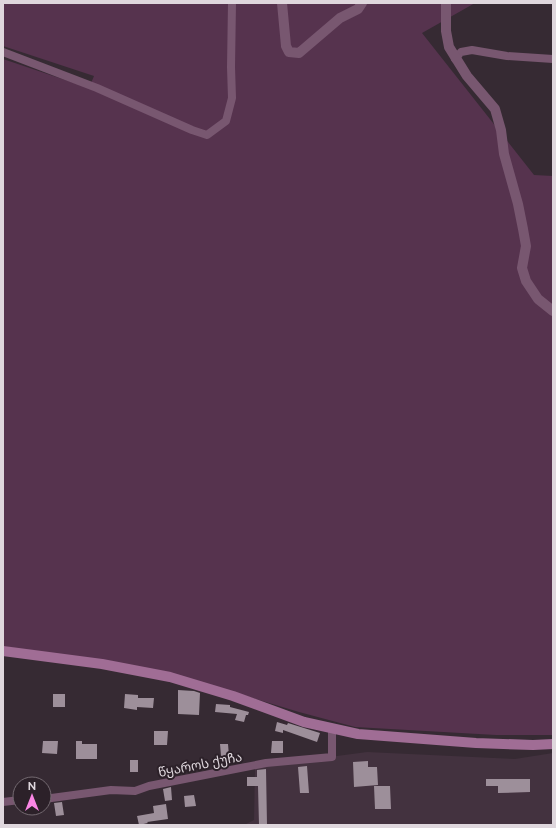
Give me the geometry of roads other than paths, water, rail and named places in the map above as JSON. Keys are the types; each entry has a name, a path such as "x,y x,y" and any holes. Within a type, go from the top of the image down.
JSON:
{"main road":[{"path":"3,651 102,664 170,677 234,696 304,722 358,734 532,746 553,744"}],"street":[{"path":"3,52 97,88 192,130 207,135 226,121 232,98 232,3"},
{"path":"282,3 286,46 289,52 299,53 340,18 358,9 362,3"},
{"path":"446,3 446,31 448,47 467,76 495,109 501,130 504,154 513,183 522,222 526,246 522,268 526,282 538,299 553,311"},
{"path":"455,58 461,52 472,50 507,56 553,59"},
{"name":"წყაროს ქუჩა","path":"52,798 111,790 135,791 149,786 266,763 332,757 332,728"}]}
